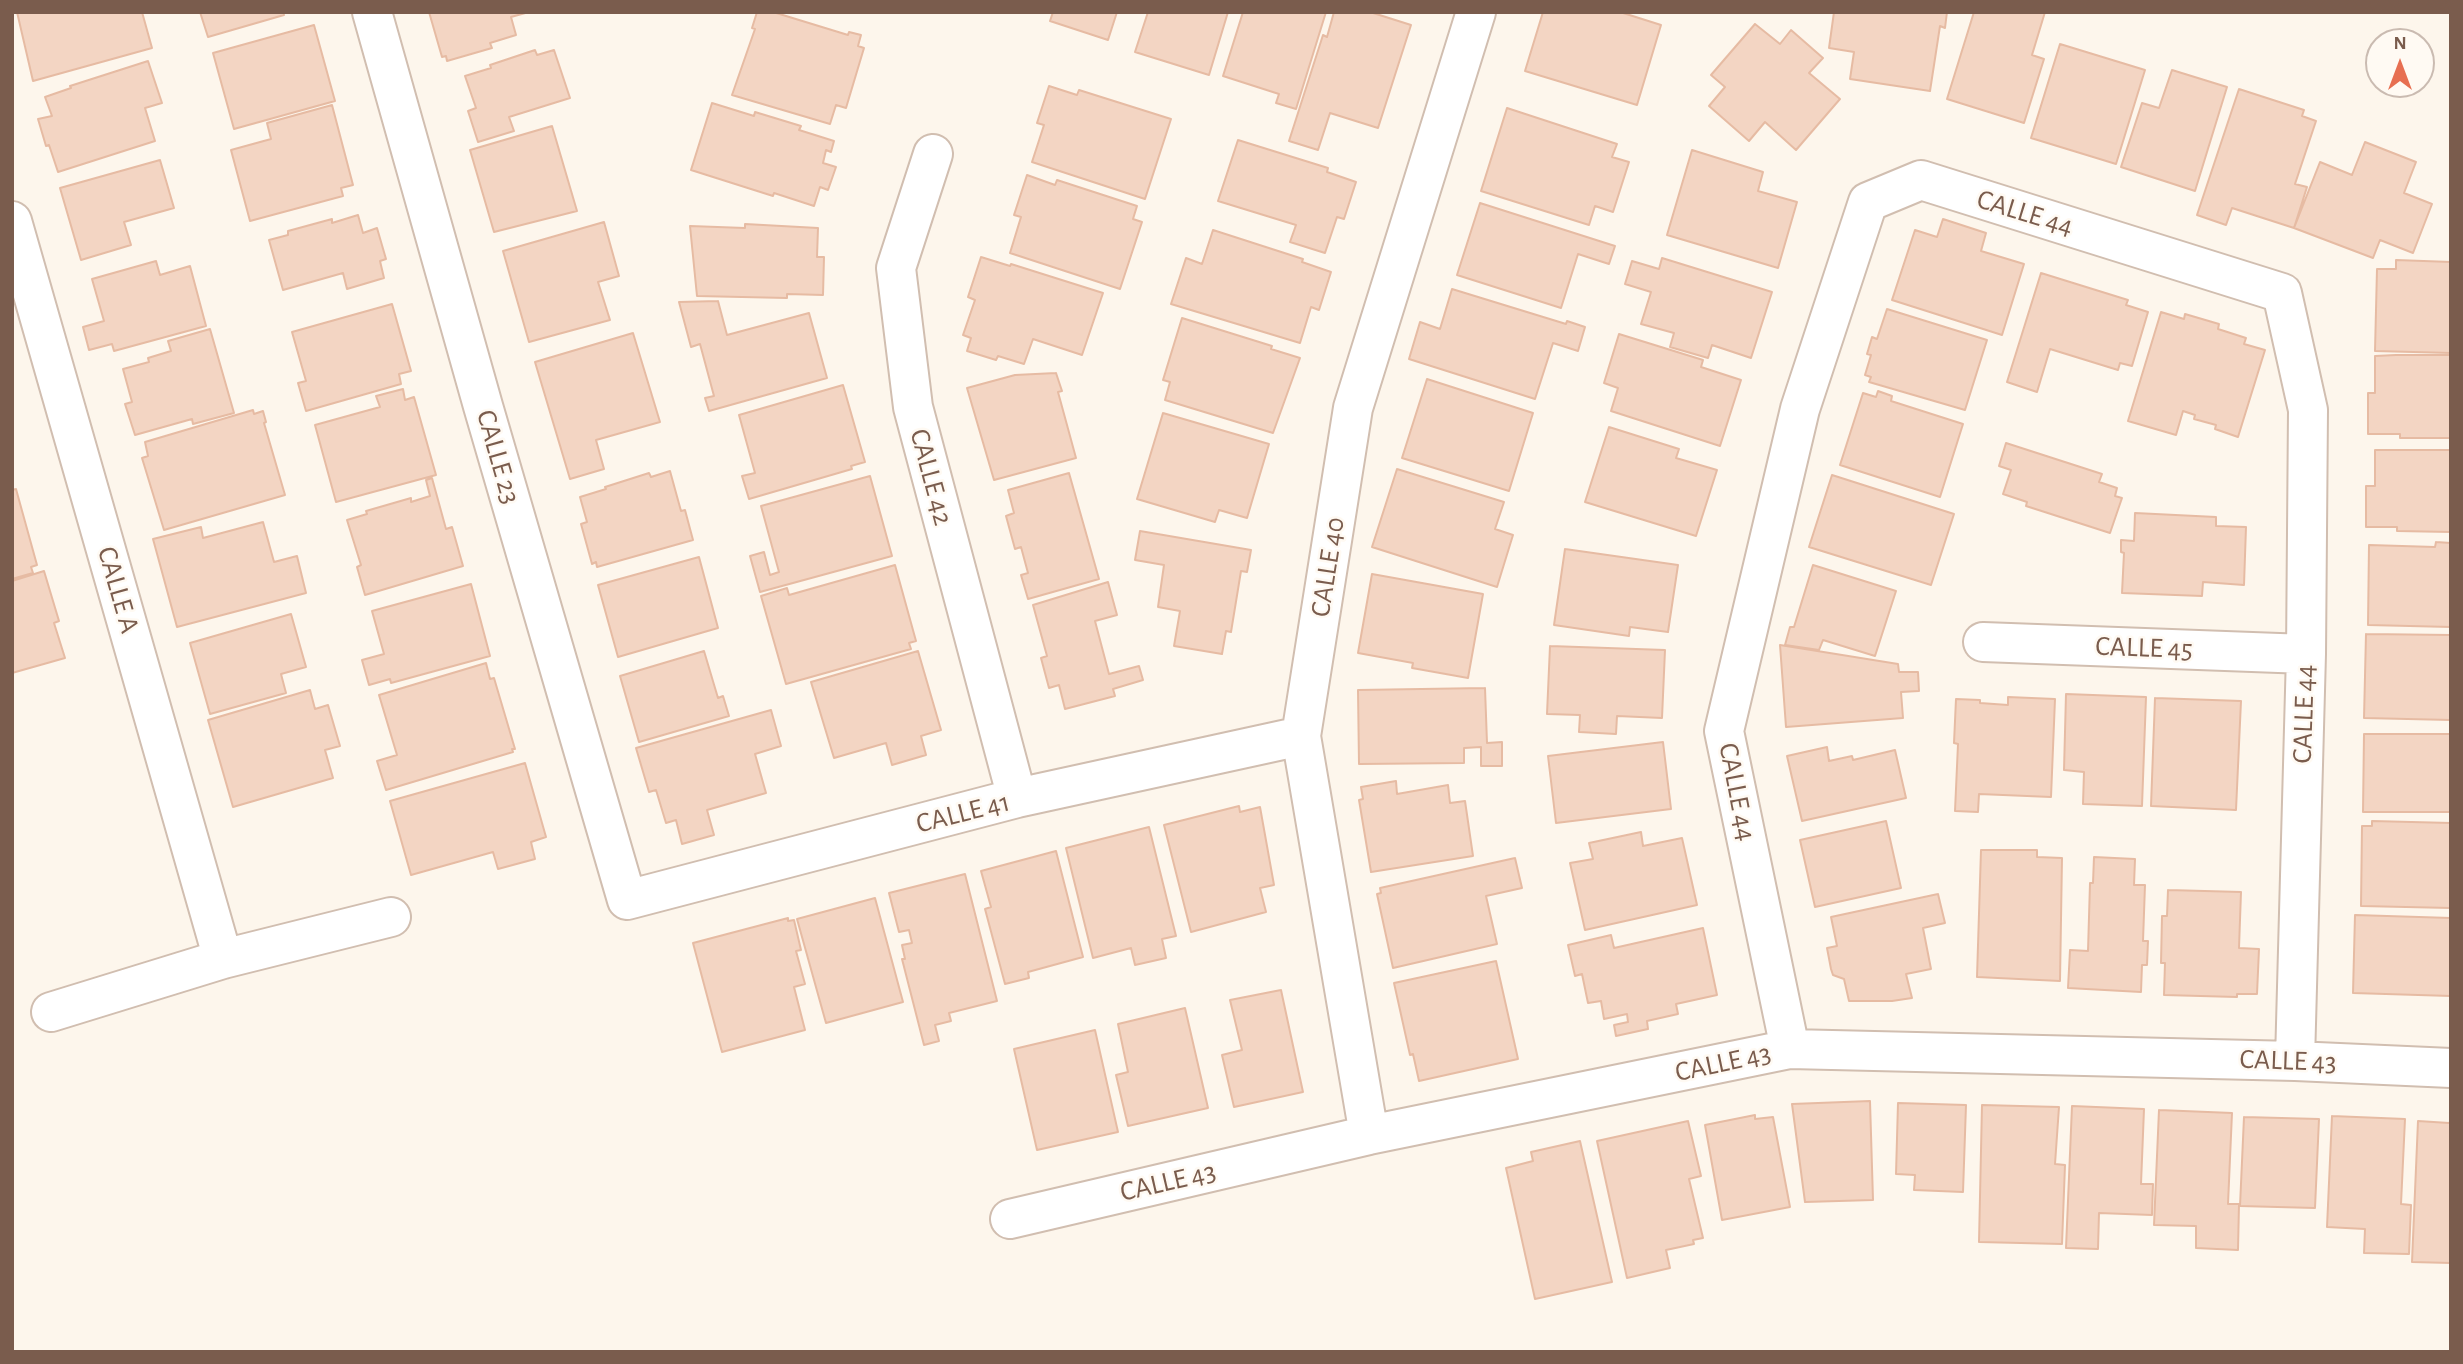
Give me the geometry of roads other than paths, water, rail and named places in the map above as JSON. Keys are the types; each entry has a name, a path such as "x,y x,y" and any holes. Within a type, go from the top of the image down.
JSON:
{"street":[{"name":"CALLE 23","path":"372,12 483,406 628,900"},
{"name":"CALLE 40","path":"1369,1135 1301,736 1353,408 1476,12"},
{"name":"CALLE 42","path":"933,154 896,268 913,407 1017,799"},
{"name":"CALLE 44","path":"1790,1049 1724,731 1800,409 1868,202 1922,180 2282,293 2308,410 2306,654 2295,1061"},
{"name":"CALLE A","path":"12,221 223,959"},
{"name":"CALLE 45","path":"1983,642 2306,654"},
{"name":"CALLE 41","path":"628,900 1017,799 1301,736"},
{"path":"51,1012 223,959 391,917"},
{"name":"CALLE 43","path":"1010,1219 1369,1135 1790,1049 2295,1061 2451,1068"}]}
